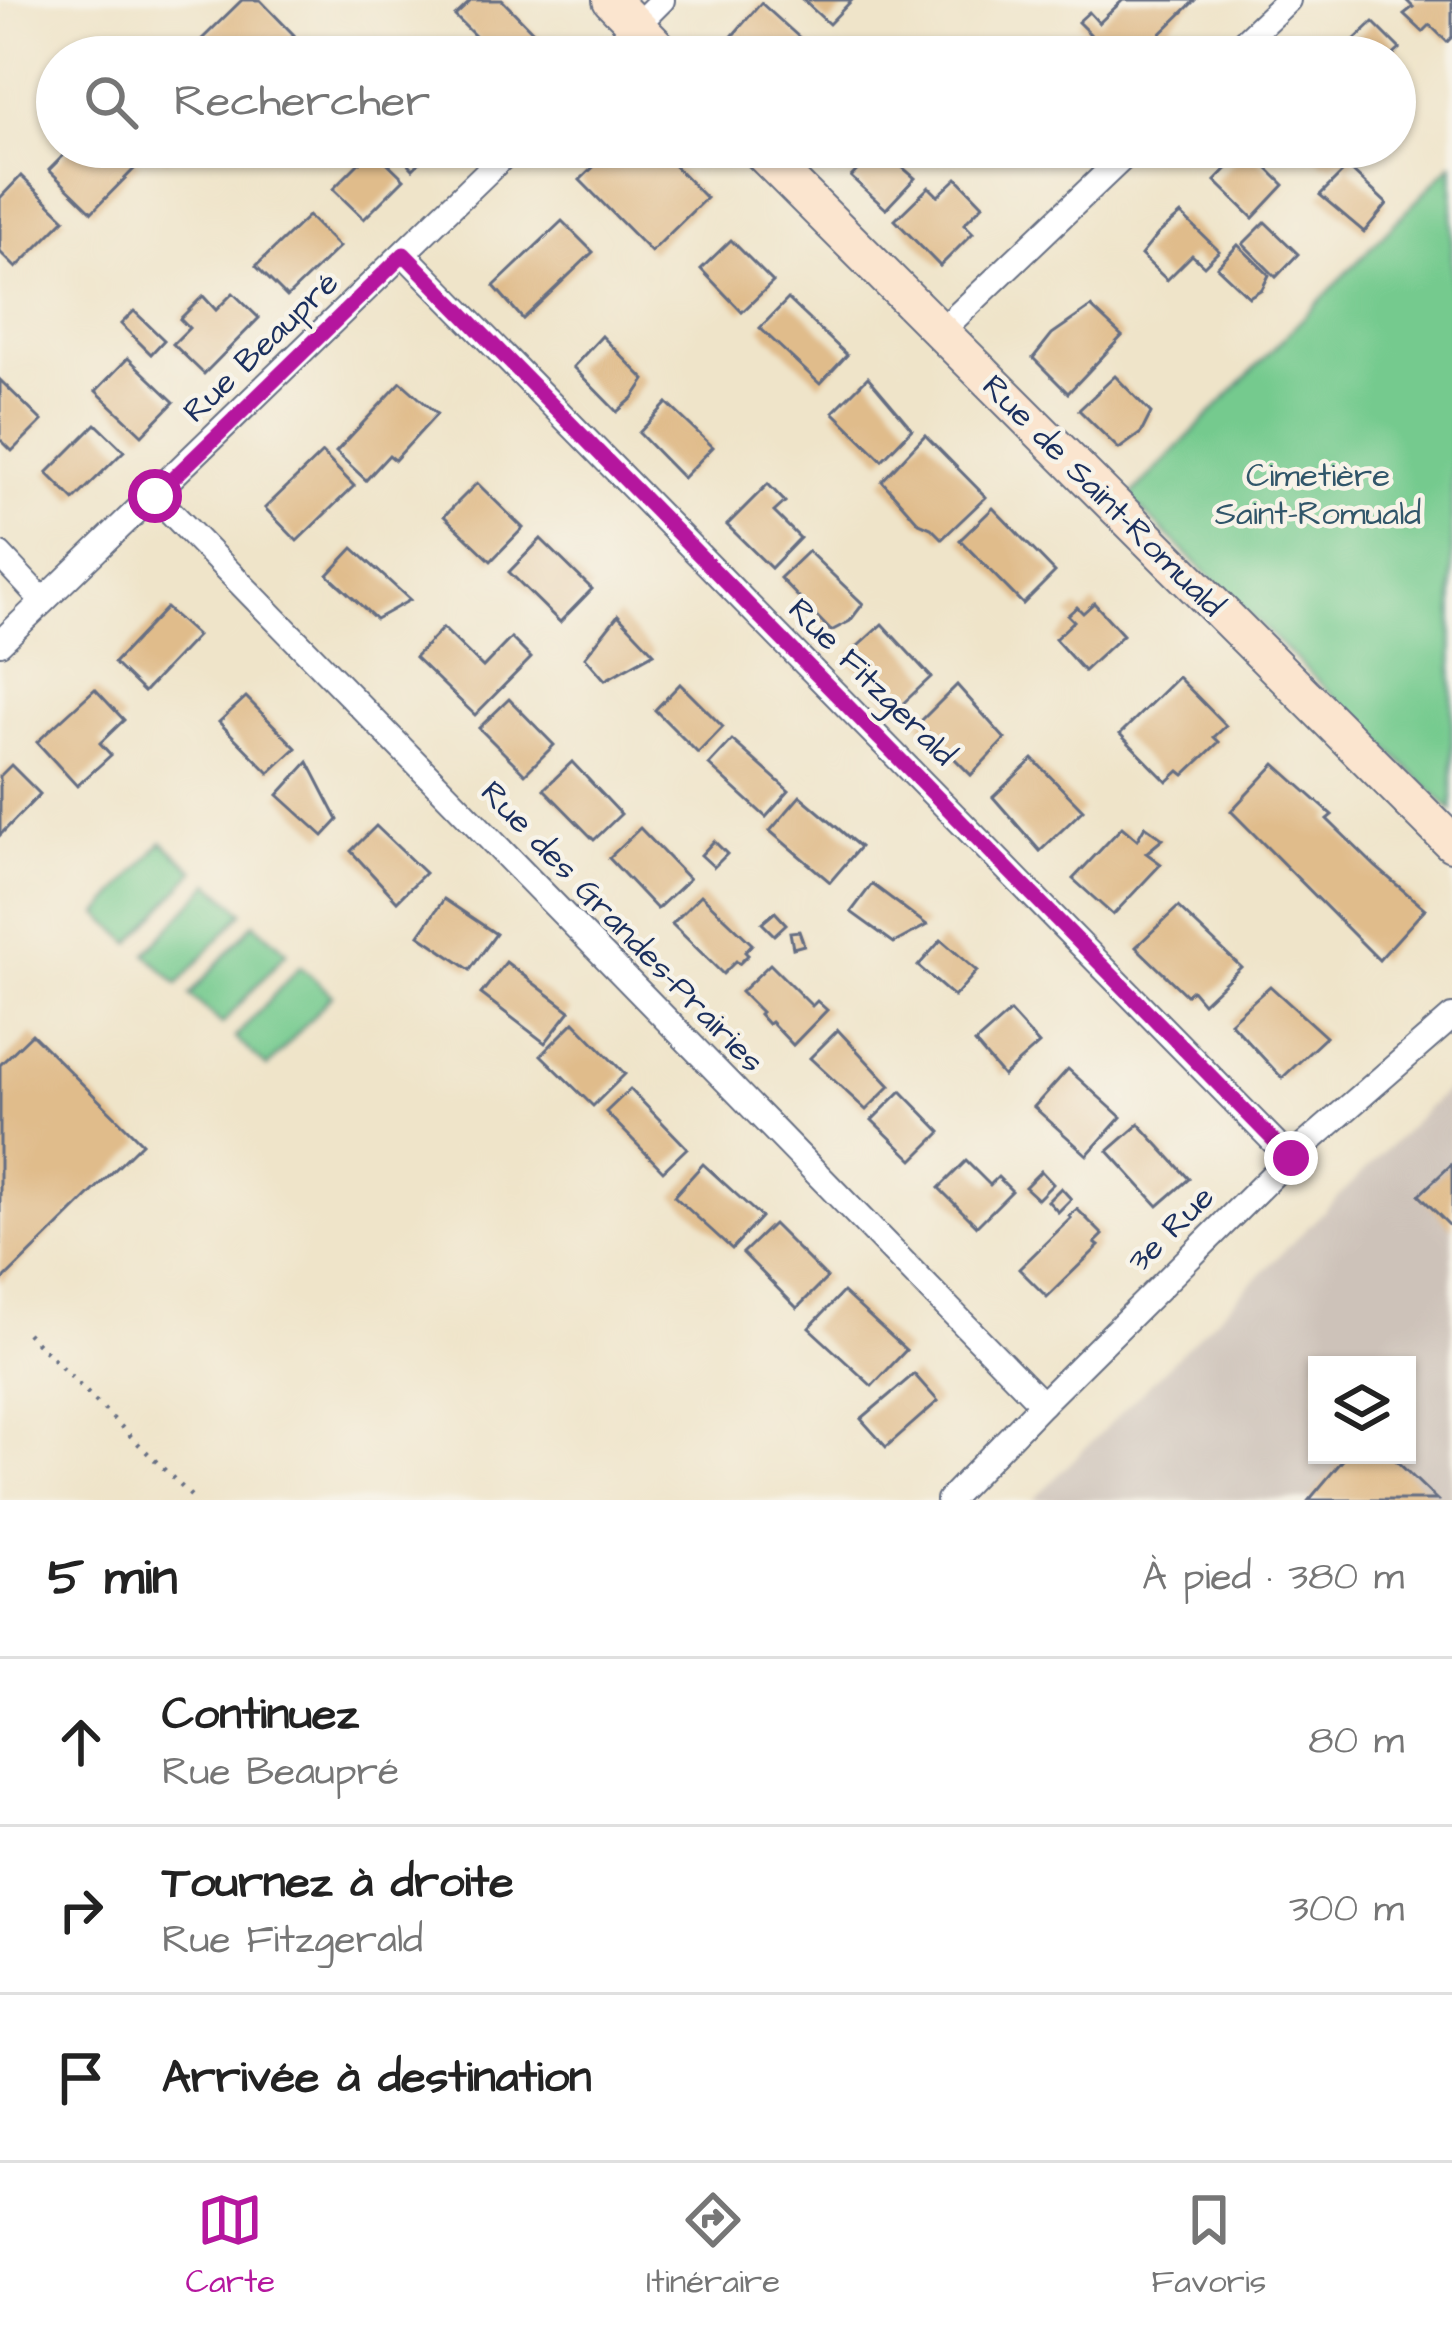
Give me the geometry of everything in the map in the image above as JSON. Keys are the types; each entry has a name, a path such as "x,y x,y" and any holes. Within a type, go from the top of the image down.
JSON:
{"street":[{"path":"646,36 623,13 662,0"},
{"path":"1250,36 1288,0"},
{"name":"Rue Beaupré","path":"0,643 492,168"},
{"name":"Rue de Saint-Romuald","path":"776,168 1452,843"},
{"path":"939,333 1112,168"},
{"name":"Rue Fitzgerald","path":"404,254 1291,1158"},
{"name":"Rue des Grandes-Prairies","path":"155,496 1042,1404"},
{"path":"0,555 43,601"},
{"name":"3e Rue","path":"949,1500 1291,1158 1452,1017"}],"path":[{"path":"27,1333 195,1500"}],"shaded area":[{"path":"1452,1084 1452,1500 1033,1500"}],"green space":[{"name":"Cimetière Saint-Romuald","path":"1452,164 1452,811 1129,498"},
{"path":"162,842 195,871 131,943 99,914"},
{"path":"210,883 243,912 178,984 146,954"},
{"path":"254,923 287,952 222,1024 190,995"},
{"path":"300,966 332,995 267,1067 235,1038"}],"building":[{"path":"242,0 260,0 294,35 293,36 205,36"},
{"path":"472,0 502,0 537,36 475,36 455,16"},
{"path":"803,0 852,0 829,24"},
{"path":"1123,0 1195,0 1158,36 1088,36 1078,22 1089,12 1099,23"},
{"path":"1406,0 1452,0 1452,37 1447,42 1430,25 1423,32 1404,14 1413,7"},
{"path":"761,3 798,36 732,36"},
{"path":"1373,22 1387,36 1358,36"},
{"path":"51,168 135,168 92,212"},
{"path":"354,168 393,168 404,179 364,219 333,189"},
{"path":"592,168 677,168 706,198 651,252 580,180"},
{"path":"859,168 903,168 915,178 886,209 851,177"},
{"path":"1228,168 1267,168 1284,185 1253,218 1215,181"},
{"path":"1349,168 1387,204 1364,232 1320,195"},
{"path":"21,176 65,219 16,268 0,252 0,198"},
{"path":"957,178 983,205 964,224 973,233 940,266 895,220 929,187 938,196"},
{"path":"1181,214 1219,251 1204,266 1192,255 1167,280 1141,255"},
{"path":"308,216 339,247 287,297 256,266"},
{"path":"562,221 593,252 523,319 494,286"},
{"path":"1265,222 1298,254 1276,277 1243,244"},
{"path":"731,240 773,282 742,312 701,269"},
{"path":"1238,245 1269,275 1262,289 1249,297 1217,267"},
{"path":"233,293 259,318 204,374 173,344 189,328 180,319 203,296 216,310"},
{"path":"788,299 847,355 820,384 760,328"},
{"path":"1091,307 1122,336 1068,393 1033,358 1052,334"},
{"path":"134,311 164,340 151,354 121,324"},
{"path":"602,336 645,380 617,412 573,367"},
{"path":"128,358 174,402 142,435 96,391"},
{"path":"1115,376 1151,413 1141,433 1119,449 1079,410"},
{"path":"868,377 912,429 882,460 833,412"},
{"path":"0,380 42,421 12,451 0,439"},
{"path":"401,382 437,414 395,460 389,455 366,480 336,452"},
{"path":"667,403 713,447 683,478 639,433"},
{"path":"96,424 124,451 74,500 47,473"},
{"path":"925,435 986,497 942,539 919,523 882,481"},
{"path":"322,453 354,486 297,541 265,508"},
{"path":"477,483 523,528 491,561 444,516"},
{"path":"768,484 785,502 774,512 800,538 771,568 727,525"},
{"path":"993,508 1055,572 1023,604 960,540"},
{"path":"541,539 592,589 560,622 509,572"},
{"path":"353,548 410,600 376,619 328,575"},
{"path":"808,551 863,604 850,621 831,631 780,578"},
{"path":"1094,603 1123,635 1084,671 1055,639 1074,621 1068,615 1077,607 1083,613"},
{"path":"166,608 197,636 144,692 114,663"},
{"path":"618,615 654,653 605,680 585,657"},
{"path":"882,624 931,677 896,710 846,657"},
{"path":"443,628 483,667 511,638 531,658 475,715 415,657"},
{"path":"1178,677 1226,726 1214,737 1219,742 1184,775 1179,771 1167,782 1120,734"},
{"path":"680,684 723,727 698,753 655,710"},
{"path":"957,685 1005,739 971,775 919,723"},
{"path":"95,689 124,720 100,743 111,755 77,786 37,742"},
{"path":"246,697 296,748 269,773 219,722"},
{"path":"509,699 554,745 525,774 479,728"},
{"path":"732,740 789,791 766,817 709,765"},
{"path":"1033,759 1083,810 1040,851 993,797"},
{"path":"308,762 338,820 323,836 278,795"},
{"path":"572,762 621,814 594,840 544,789"},
{"path":"1275,764 1332,815 1327,819 1376,867 1425,909 1379,960 1231,811"},
{"path":"11,765 40,794 0,835 0,776"},
{"path":"800,796 860,847 830,882 770,831"},
{"path":"376,826 425,873 397,901 351,851"},
{"path":"1145,826 1163,839 1146,853 1161,864 1113,915 1073,879 1122,827 1137,840"},
{"path":"640,828 689,879 657,909 609,858"},
{"path":"714,841 727,854 714,867 701,855"},
{"path":"872,884 927,925 894,943 851,912"},
{"path":"701,895 752,944 745,952 748,955 723,974 672,924"},
{"path":"444,899 496,934 470,970 419,935"},
{"path":"1178,907 1241,967 1203,1003 1192,990 1186,995 1136,947"},
{"path":"775,912 786,924 774,935 762,923"},
{"path":"799,931 804,945 793,948 790,932"},
{"path":"941,940 977,971 954,997 918,966"},
{"path":"506,962 570,1011 545,1043 481,994"},
{"path":"770,964 812,1006 817,1001 827,1010 793,1045 741,992"},
{"path":"1270,986 1326,1037 1282,1078 1230,1022"},
{"path":"1010,1012 1039,1044 1003,1076 975,1043"},
{"path":"574,1022 625,1074 593,1106 541,1055"},
{"path":"838,1030 890,1086 866,1110 810,1058"},
{"path":"32,1034 142,1143 0,1283 0,1065"},
{"path":"1068,1069 1121,1117 1087,1155 1034,1107"},
{"path":"630,1089 687,1148 663,1171 606,1112"},
{"path":"901,1091 941,1132 913,1160 872,1120"},
{"path":"1139,1124 1189,1179 1158,1206 1108,1151"},
{"path":"966,1161 990,1185 998,1177 1012,1191 977,1226 939,1188"},
{"path":"703,1164 761,1217 732,1249 674,1196"},
{"path":"1452,1164 1452,1228 1419,1195"},
{"path":"1041,1171 1053,1184 1038,1199 1025,1187"},
{"path":"1061,1188 1071,1199 1058,1212 1048,1201"},
{"path":"1077,1209 1103,1235 1095,1243 1099,1246 1047,1297 1019,1269"},
{"path":"773,1224 827,1278 797,1308 743,1253"},
{"path":"843,1292 906,1350 872,1386 809,1328"},
{"path":"914,1374 938,1401 886,1447 861,1419"},
{"path":"1339,1464 1399,1464 1437,1500 1309,1500"}],"route":[{"path":"155,496 404,254 1291,1158"}]}
